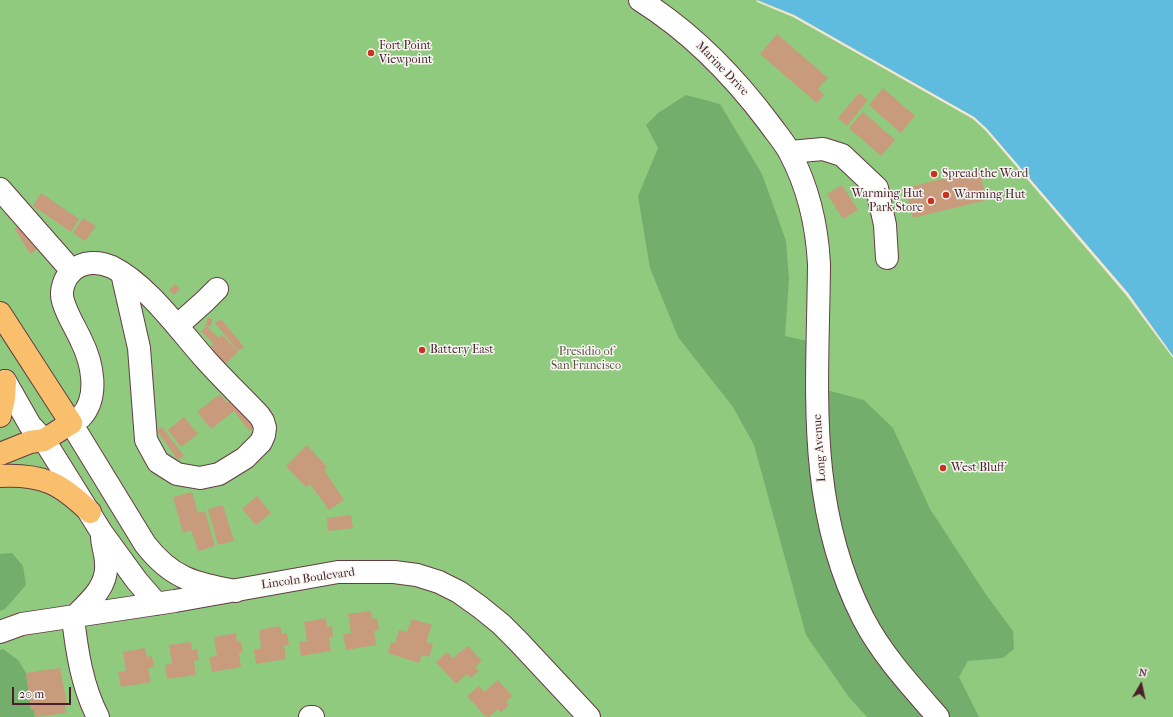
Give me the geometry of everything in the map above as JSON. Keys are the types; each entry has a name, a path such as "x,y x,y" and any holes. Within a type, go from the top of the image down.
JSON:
{"main road":[{"path":"0,313 71,423 44,440 30,442 0,454"},
{"path":"0,416 4,398 2,379"},
{"path":"0,469 36,454 44,440"},
{"path":"0,476 30,476 47,481 65,490 90,512"}],"street":[{"name":"Marine Drive","path":"640,0 687,34 713,57 755,104 790,152"},
{"path":"790,152 823,149 842,155 877,188 885,225 887,258"},
{"name":"Long Avenue","path":"790,152 807,199 815,227 818,246 817,379 819,455 822,483 832,536 840,564 867,625 878,643 902,675 938,717"},
{"path":"0,189 72,271"},
{"path":"122,273 139,348 146,440 158,462 178,474 200,478 219,474 245,458 261,442 264,435 265,428 263,421 148,295 122,273 103,264 94,263 86,264 72,271 67,277 62,292 63,301 82,341 87,356 92,382 92,396 87,409 80,418 71,423 145,544 155,557 178,575 210,586 236,591"},
{"path":"177,326 217,289"},
{"path":"2,379 30,425 44,440 102,533 137,581 157,604"},
{"path":"98,717 85,686 73,618 94,596 104,580 106,564 102,545 102,533"},
{"name":"Lincoln Boulevard","path":"0,632 22,624 73,618 236,591 338,572 394,572 416,575 439,582 459,592 501,624 589,717"}],"green space":[{"name":"Presidio of San Francisco","path":"0,0 758,0 794,15 974,117 1128,293 1173,356 1173,717 0,717"},
{"path":"686,95 720,104 762,174 786,241 789,279 785,336 808,341 808,385 864,400 893,428 930,509 987,596 1013,631 1014,649 1003,658 968,661 959,677 979,717 867,717 848,696 806,635 754,445 733,407 678,337 650,268 638,196 658,148 646,125 658,113"},
{"path":"12,553 23,566 26,585 5,609 0,611 0,554"},
{"path":"3,649 18,660 26,673 31,710 34,709 35,717 0,717 0,650"}],"water":[{"path":"758,0 1173,0 1173,356 1128,293 987,129 974,117 794,15"}],"pier":[{"path":"756,0 794,15 974,117 987,129 1128,293 1173,358 1126,295 986,131 973,119 793,17 757,2"}],"building":[{"path":"777,34 828,78 818,89 824,95 817,103 760,54"},
{"path":"883,88 915,116 901,133 869,105"},
{"path":"859,93 868,100 847,126 838,118"},
{"path":"863,112 895,140 881,156 849,128"},
{"name":"Warming Hut","path":"979,170 987,200 913,218 905,188"},
{"path":"842,185 858,210 843,219 827,194"},
{"path":"41,193 79,219 71,232 33,206"},
{"path":"83,218 96,226 85,241 73,233"},
{"path":"25,223 40,247 30,254 15,229"},
{"path":"175,284 180,289 174,295 169,290"},
{"path":"208,318 213,319 210,327 205,325"},
{"path":"221,319 244,347 238,351 215,323"},
{"path":"206,326 219,338 222,335 238,352 225,364 209,348 214,344 201,331"},
{"path":"220,394 227,403 233,399 255,426 249,431 234,411 211,429 197,412"},
{"path":"184,417 198,434 181,447 168,430"},
{"path":"162,427 184,456 178,460 157,431"},
{"path":"307,445 327,467 324,470 344,500 329,510 310,484 306,487 286,466"},
{"path":"192,492 198,513 205,511 215,546 198,551 191,530 183,533 173,497"},
{"path":"257,496 271,513 256,525 242,509"},
{"path":"223,505 234,541 218,545 208,509"},
{"path":"351,515 353,528 328,531 327,518"},
{"path":"371,611 372,619 377,618 379,630 374,631 376,645 346,650 343,634 351,633 348,614"},
{"path":"326,618 327,627 332,626 333,637 329,637 331,651 301,656 299,642 307,641 304,622"},
{"path":"412,619 432,625 426,642 433,644 429,657 422,655 419,663 388,653 391,642 395,643 399,630 407,632"},
{"path":"280,626 282,634 287,633 289,645 284,646 286,659 256,664 254,650 261,648 259,630"},
{"path":"236,633 237,642 241,641 243,652 239,653 241,667 212,672 209,657 217,656 214,637"},
{"path":"191,642 192,650 197,649 199,660 194,661 196,675 167,679 165,665 172,664 169,645"},
{"path":"468,646 482,661 475,667 479,671 471,678 467,674 456,684 436,662 447,652 453,658"},
{"path":"145,648 147,657 152,656 154,667 148,668 151,682 121,687 118,672 126,671 123,652"},
{"path":"60,668 67,704 65,705 66,713 35,717 34,709 31,710 26,673"},
{"path":"498,680 512,696 506,702 509,705 501,712 498,709 489,717 486,717 467,696 479,686 484,692"}],"place":[{"name":"Fort Point Viewpoint","path":"371,53"},
{"name":"Spread the Word","path":"934,174"},
{"name":"Warming Hut","path":"946,195"},
{"name":"Warming Hut Park Store","path":"931,201"},
{"name":"Battery East","path":"422,350"},
{"name":"West Bluff","path":"943,468"}]}
